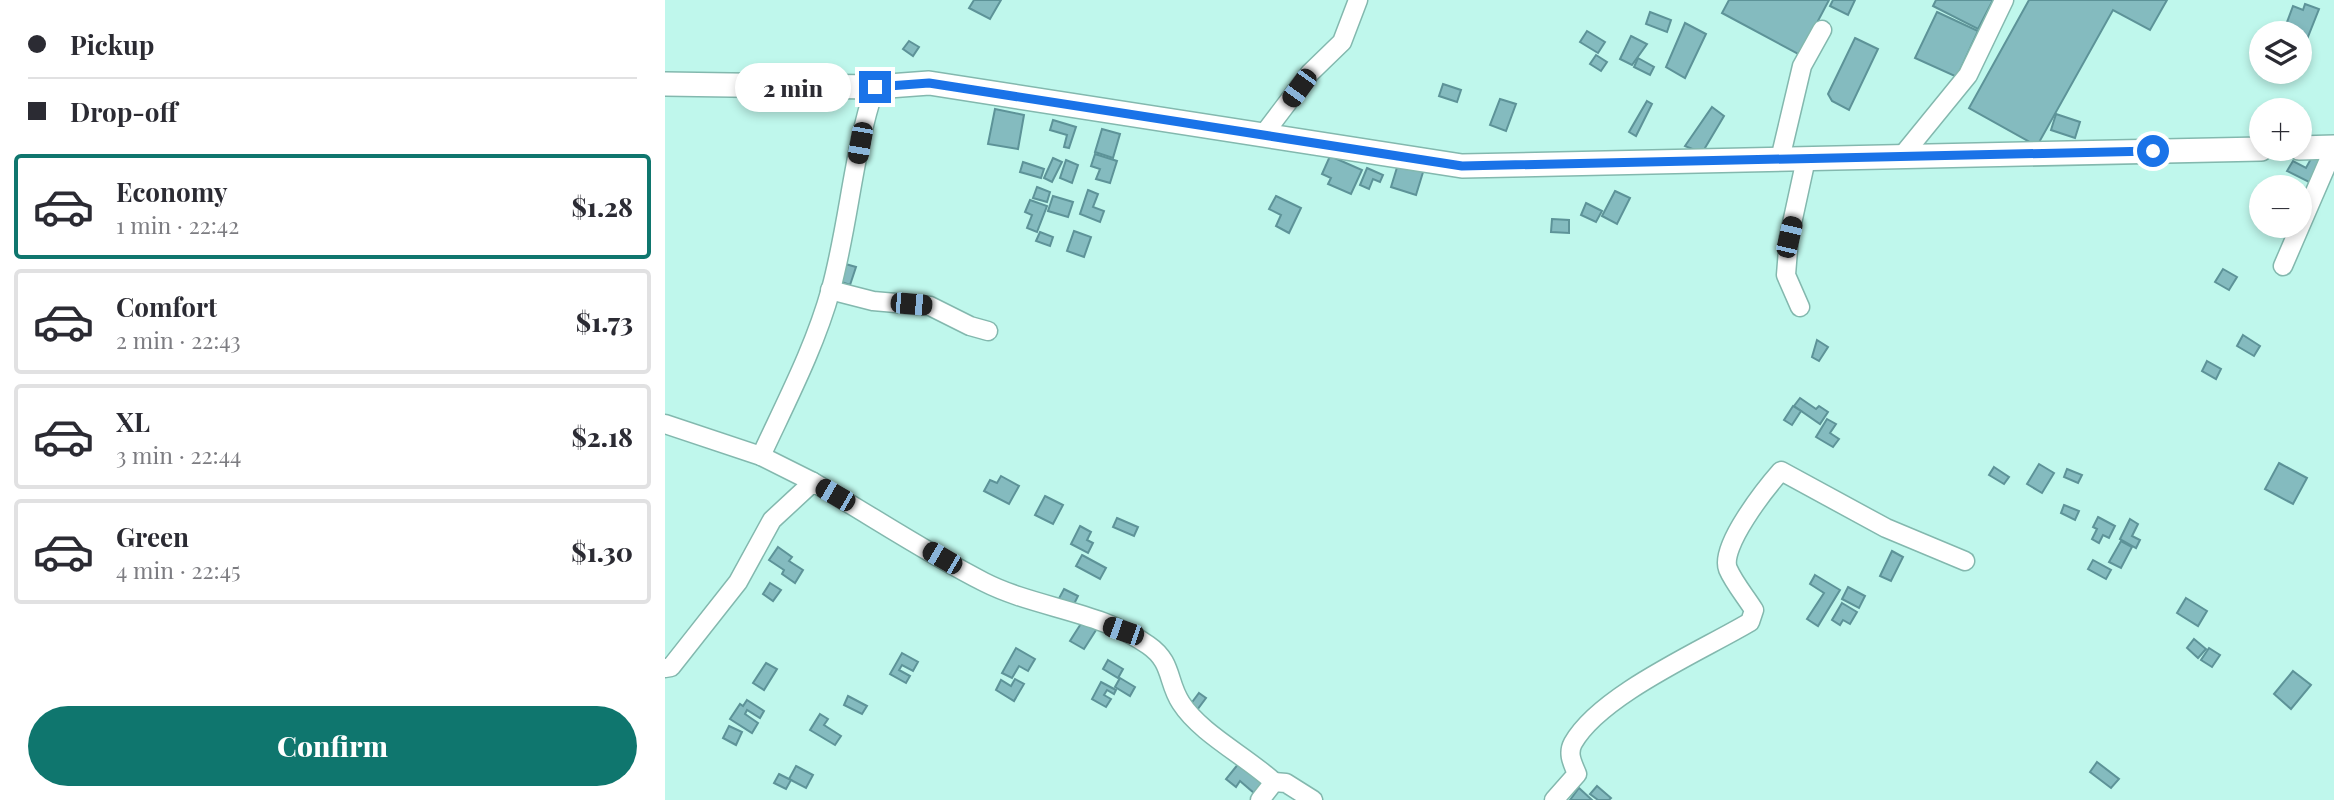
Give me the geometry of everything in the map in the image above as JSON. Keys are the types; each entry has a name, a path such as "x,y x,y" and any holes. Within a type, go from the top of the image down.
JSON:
{"main road":[{"path":"665,84 875,87 929,83 1462,166 2249,149"},
{"path":"2312,148 2334,148"}],"street":[{"path":"1263,135 1310,73 1342,42 1358,0"},
{"path":"1902,156 1969,75 2004,0"},
{"path":"1780,159 1802,66 1822,30"},
{"path":"761,456 804,362 830,290 863,120 875,87"},
{"path":"2283,266 2334,148"},
{"path":"1800,307 1786,275 1789,237 1806,159"},
{"path":"830,290 873,301 930,306 969,326 988,331"},
{"path":"665,424 761,456 813,482 985,583 1123,631 1149,646 1168,666 1179,702 1201,726 1250,759 1274,782 1286,783 1313,800"},
{"path":"1554,800 1577,774 1570,758 1572,745 1602,708 1750,622 1754,610 1727,567 1728,551 1761,492 1781,471 1886,528 1965,561"},
{"path":"665,668 671,667 738,582 772,520 813,482"},
{"path":"1260,800 1274,782"}],"building":[{"path":"974,0 1001,0 990,19 969,8"},
{"path":"1729,0 1829,0 1800,55 1722,13"},
{"path":"1833,0 1855,0 1848,15 1830,6"},
{"path":"1936,0 1993,0 1978,29 1933,6"},
{"path":"2029,0 2167,0 2150,30 2113,10 2037,146 1969,108"},
{"path":"2305,4 2319,9 2312,27 2312,21 2287,21 2293,6 2303,10"},
{"path":"1650,12 1671,20 1667,32 1646,24"},
{"path":"1937,12 1978,31 1957,77 1915,58"},
{"path":"1685,23 1706,34 1685,78 1666,67"},
{"path":"1587,31 1605,42 1598,53 1580,42"},
{"path":"1631,36 1647,44 1632,65 1620,59"},
{"path":"1855,38 1878,49 1849,110 1832,101 1828,94"},
{"path":"909,41 919,47 913,56 903,49"},
{"path":"1596,55 1607,62 1601,71 1590,64"},
{"path":"1638,58 1654,67 1650,75 1634,67"},
{"path":"1443,84 1461,90 1457,102 1439,96"},
{"path":"1500,99 1516,104 1506,131 1490,125"},
{"path":"1647,101 1652,104 1636,136 1629,132"},
{"path":"1712,107 1724,116 1702,153 1685,146"},
{"path":"995,109 1024,115 1018,149 988,144"},
{"path":"2056,114 2080,122 2075,138 2051,130"},
{"path":"1053,120 1076,127 1069,148 1064,147 1067,135 1050,130"},
{"path":"1102,129 1120,134 1113,158 1095,152"},
{"path":"1095,154 1117,161 1110,183 1096,179 1100,169 1091,166"},
{"path":"1330,156 1362,170 1351,194 1328,184 1331,178 1322,174"},
{"path":"2312,157 2323,160 2312,181 2312,175 2295,175 2287,171 2293,161 2306,168"},
{"path":"1053,158 1062,162 1052,182 1044,178"},
{"path":"1066,160 1078,165 1072,183 1060,178"},
{"path":"1399,161 1424,169 1416,195 1391,187"},
{"path":"1023,162 1044,169 1041,178 1020,172"},
{"path":"1367,168 1383,175 1380,182 1373,179 1369,189 1360,185"},
{"path":"1037,187 1050,192 1047,202 1033,198"},
{"path":"1088,190 1098,194 1093,207 1104,211 1100,222 1080,214"},
{"path":"1615,191 1630,198 1617,224 1602,216"},
{"path":"1053,196 1073,202 1068,217 1048,211"},
{"path":"1276,196 1301,208 1289,233 1276,226 1281,215 1269,209"},
{"path":"1030,200 1047,206 1037,232 1027,228 1032,215 1025,212"},
{"path":"1586,203 1602,211 1596,222 1581,215"},
{"path":"1552,219 1569,220 1569,233 1551,232"},
{"path":"1074,231 1091,237 1084,257 1067,251"},
{"path":"1040,232 1053,237 1050,246 1036,241"},
{"path":"842,263 856,267 850,285 836,280"},
{"path":"2223,269 2237,277 2229,290 2215,282"},
{"path":"2243,335 2260,346 2254,356 2237,346"},
{"path":"1817,340 1828,347 1819,361 1812,357"},
{"path":"2207,361 2221,369 2216,379 2202,371"},
{"path":"1800,398 1816,409 1819,406 1828,412 1820,424 1794,406"},
{"path":"1793,406 1801,411 1792,425 1784,420"},
{"path":"1827,419 1836,424 1830,433 1839,439 1833,447 1816,437"},
{"path":"2279,463 2307,478 2293,504 2265,489"},
{"path":"2039,464 2054,473 2042,493 2027,484"},
{"path":"1994,467 2009,477 2004,484 1989,475"},
{"path":"2067,469 2082,475 2078,483 2064,477"},
{"path":"1001,476 1019,486 1009,504 984,491 990,480 997,483"},
{"path":"1045,496 1063,505 1053,524 1035,515"},
{"path":"2064,505 2079,511 2075,520 2061,513"},
{"path":"2098,517 2115,526 2109,538 2103,535 2099,543 2092,539 2097,529 2093,527"},
{"path":"1117,518 1138,527 1134,536 1113,527"},
{"path":"2130,519 2138,524 2132,536 2140,540 2136,548 2120,539"},
{"path":"1080,526 1091,532 1087,540 1093,543 1088,553 1071,544"},
{"path":"2121,541 2132,547 2121,568 2109,562"},
{"path":"778,547 792,557 789,561 803,570 795,583 782,574 784,570 769,560"},
{"path":"1892,551 1903,557 1891,581 1880,576"},
{"path":"1082,555 1106,568 1100,579 1076,566"},
{"path":"2093,560 2111,570 2106,579 2088,569"},
{"path":"1815,575 1840,590 1818,626 1807,619 1824,593 1810,584"},
{"path":"770,583 781,590 773,601 763,594"},
{"path":"1848,587 1865,596 1859,608 1842,599"},
{"path":"1064,589 1078,596 1071,610 1057,602"},
{"path":"2186,598 2207,611 2198,626 2177,613"},
{"path":"1842,603 1857,612 1850,624 1843,620 1840,625 1832,620"},
{"path":"1082,622 1096,630 1084,649 1070,641"},
{"path":"2194,639 2206,649 2198,658 2187,648"},
{"path":"1016,648 1035,659 1028,671 1019,666 1012,678 1002,673"},
{"path":"2209,648 2220,655 2212,667 2201,660"},
{"path":"902,653 918,662 913,671 902,665 899,670 910,676 906,683 890,674"},
{"path":"1108,660 1123,669 1118,678 1103,669"},
{"path":"766,663 777,669 764,690 753,683"},
{"path":"2293,671 2311,685 2291,709 2274,694"},
{"path":"1120,678 1135,687 1130,696 1115,687"},
{"path":"1015,679 1024,684 1014,701 996,690 1001,680 1011,686"},
{"path":"1101,682 1116,690 1114,694 1107,690 1104,695 1111,699 1106,707 1092,699"},
{"path":"1199,693 1206,698 1197,710 1190,705"},
{"path":"848,696 867,706 862,714 844,705"},
{"path":"747,700 764,711 760,718 747,710 745,714 758,723 752,733 730,719 740,704 743,706"},
{"path":"820,714 828,719 824,725 841,736 835,745 810,730"},
{"path":"729,726 742,732 736,745 723,738"},
{"path":"2097,762 2119,779 2111,788 2090,772"},
{"path":"1239,763 1263,782 1254,793 1240,781 1236,787 1226,779"},
{"path":"796,766 813,775 806,788 789,779"},
{"path":"779,774 791,780 786,789 774,783"},
{"path":"1597,786 1611,798 1609,800 1598,800 1590,794"},
{"path":"1579,788 1592,800 1570,800"}],"route":[{"path":"875,87 929,83 1462,166 2153,151"}]}
